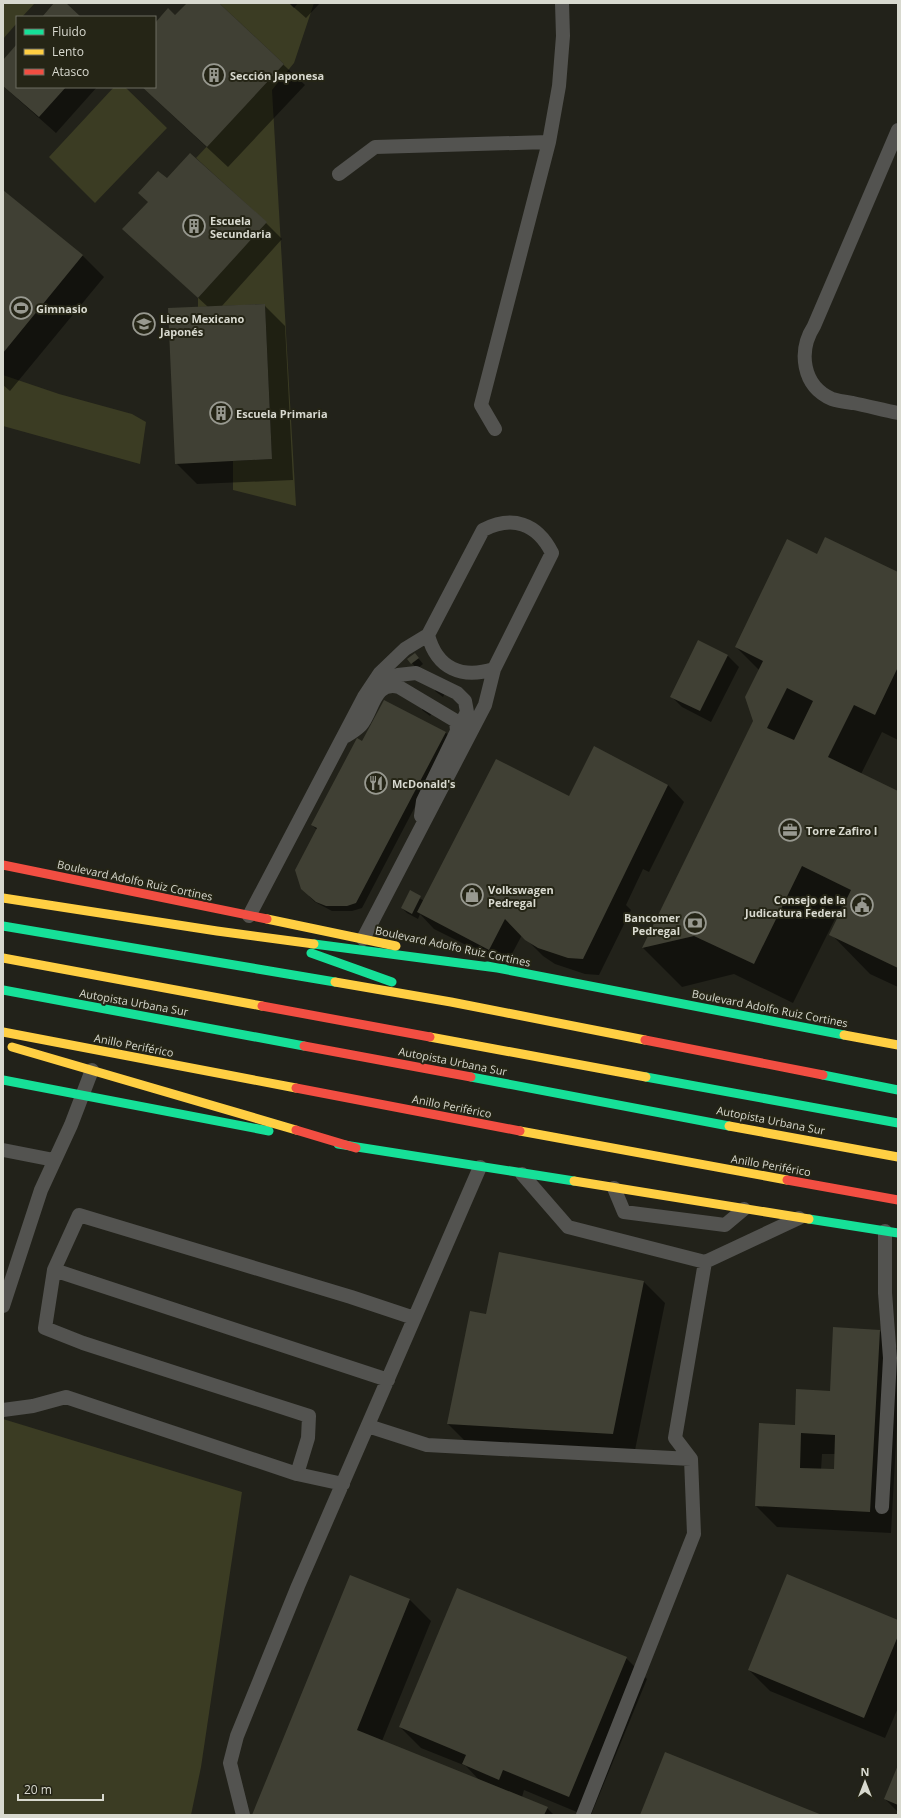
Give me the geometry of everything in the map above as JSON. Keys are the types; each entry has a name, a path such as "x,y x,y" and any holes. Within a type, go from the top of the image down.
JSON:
{"main road":[{"name":"Boulevard Adolfo Ruiz Cortines","path":"3,865 505,969 898,1045"},
{"path":"3,898 267,938 505,969"},
{"path":"3,926 452,1002 898,1090"},
{"path":"267,938 452,1002"},
{"name":"Autopista Urbana Sur","path":"3,958 898,1123"},
{"name":"Autopista Urbana Sur","path":"3,990 898,1156"},
{"name":"Anillo Periférico","path":"3,1032 468,1121 898,1200"},
{"path":"3,1044 356,1148"},
{"path":"3,1080 356,1148 891,1232"}],"lane":[{"path":"495,429 481,405 549,142 559,86 563,36 562,3"},
{"path":"898,130 817,319 808,336 804,358 806,370 812,382 821,392 832,399 898,413"},
{"path":"339,174 375,147 549,142"},
{"path":"249,916 342,739 380,672 406,650 428,635 483,530 503,522 514,522 531,528 546,541 552,553 494,669 485,704 418,830 363,939"},
{"path":"428,635 430,645 436,655 443,663 452,669 466,674 480,674 494,669"},
{"path":"342,739 361,724 383,684 398,675 416,672 457,693 465,701 467,712 423,800 418,830"},
{"path":"380,690 389,686 399,687 454,718 458,725 457,731"},
{"path":"3,1306 41,1190 71,1125 92,1070"},
{"path":"3,1150 54,1160"},
{"path":"243,1815 230,1763 237,1736 295,1593 480,1167"},
{"path":"522,1174 568,1227 705,1262 800,1217"},
{"path":"614,1188 624,1212 725,1225 744,1209"},
{"path":"297,1474 308,1438 309,1416 83,1343 46,1328 54,1270 78,1214 414,1318"},
{"path":"882,1507 890,1358 885,1293 891,1232"},
{"path":"582,1815 694,1534 691,1459 675,1438 705,1262"},
{"path":"54,1270 388,1380"},
{"path":"3,1410 32,1406 66,1397 297,1474 343,1484"},
{"path":"368,1426 427,1445 691,1459"}],"green space":[{"path":"3,3 35,3 23,16 16,16 16,24 3,39"},
{"path":"219,3 289,3 294,8 298,3 314,3 294,63 272,90 296,506 233,490 233,461 272,459 265,304 198,307 198,298 266,222 196,158 284,64"},
{"path":"113,88 126,88 167,128 95,203 49,157"},
{"path":"3,375 59,394 132,414 146,422 140,464 3,426"},
{"path":"3,1419 242,1492 201,1767 191,1815 3,1815"}],"building":[{"path":"54,3 66,3 80,16 43,16"},
{"name":"Sección Japonesa","path":"187,3 219,3 284,64 207,147 143,88 156,88 156,22 168,8 175,15"},
{"path":"16,45 16,88 65,88 39,117 3,86 3,60"},
{"name":"Escuela Secundaria","path":"190,153 267,222 198,298 122,229 148,202 138,193 158,171 167,178"},
{"name":"Gimnasio","path":"3,190 83,255 3,353"},
{"name":"Escuela Primaria","path":"265,304 272,459 175,464 168,308"},
{"path":"825,537 898,572 898,667 875,715 854,705 828,757 898,791 898,968 829,935 851,890 802,866 754,964 694,936 642,948 753,721 745,697 763,661 735,647 787,539 817,554","holes":["787,688 813,701 794,740 767,728"]},
{"path":"698,640 728,655 700,711 670,697"},
{"path":"415,653 419,658 411,664 407,659"},
{"name":"McDonald's","path":"384,700 446,732 356,903 347,906 326,906 316,902 301,889 295,870 317,828 311,825 357,738 362,741"},
{"path":"594,746 668,785 583,959 568,958 538,948 525,940 505,919 489,950 417,912 496,759 569,796"},
{"path":"410,890 421,896 412,914 401,908"},
{"path":"499,1252 644,1281 613,1434 447,1424 470,1311 486,1314"},
{"path":"833,1327 880,1330 870,1512 755,1506 759,1423 795,1425 796,1389 830,1391","holes":["801,1433 835,1435 834,1469 800,1468"]},
{"path":"787,1574 898,1620 898,1636 864,1718 748,1670"},
{"path":"350,1575 410,1599 357,1730 548,1807 544,1815 252,1815"},
{"path":"457,1588 627,1657 569,1797 503,1770 499,1780 462,1764 466,1755 399,1727"},
{"path":"665,1752 822,1815 640,1815"},
{"path":"898,1765 898,1805 884,1799"}],"traffic: fast":[{"path":"3,926 335,982"},
{"path":"314,944 505,969"},
{"path":"311,953 392,982"},
{"path":"487,966 844,1035"},
{"path":"3,990 304,1046"},
{"path":"823,1075 898,1090"},
{"path":"471,1077 729,1126"},
{"path":"646,1077 898,1123"},
{"path":"3,1080 269,1131"},
{"path":"338,1144 574,1181"},
{"path":"809,1219 898,1233"}],"traffic: slow":[{"path":"3,898 217,931 314,944"},
{"path":"267,919 396,946"},
{"path":"3,958 262,1006"},
{"path":"335,982 451,1002 645,1040"},
{"path":"3,1032 296,1088"},
{"path":"844,1035 898,1045"},
{"path":"430,1037 646,1077"},
{"path":"12,1047 296,1130"},
{"path":"729,1126 898,1157"},
{"path":"520,1131 787,1180"},
{"path":"574,1181 809,1219"}],"traffic: jam":[{"path":"3,865 267,919"},
{"path":"262,1006 430,1037"},
{"path":"645,1040 823,1075"},
{"path":"304,1046 471,1077"},
{"path":"296,1088 520,1131"},
{"path":"296,1130 356,1148"},
{"path":"787,1180 898,1200"}],"place":[{"name":"Sección Japonesa","path":"214,75"},
{"name":"Escuela Secundaria","path":"194,226"},
{"name":"Gimnasio","path":"21,308"},
{"name":"Liceo Mexicano Japonés","path":"144,324"},
{"name":"Escuela Primaria","path":"221,413"},
{"name":"McDonald's","path":"376,783"},
{"name":"Torre Zafiro I","path":"790,830"},
{"name":"Volkswagen Pedregal","path":"472,895"},
{"name":"Consejo de la Judicatura Federal","path":"862,905"},
{"name":"Bancomer Pedregal","path":"695,923"}]}
